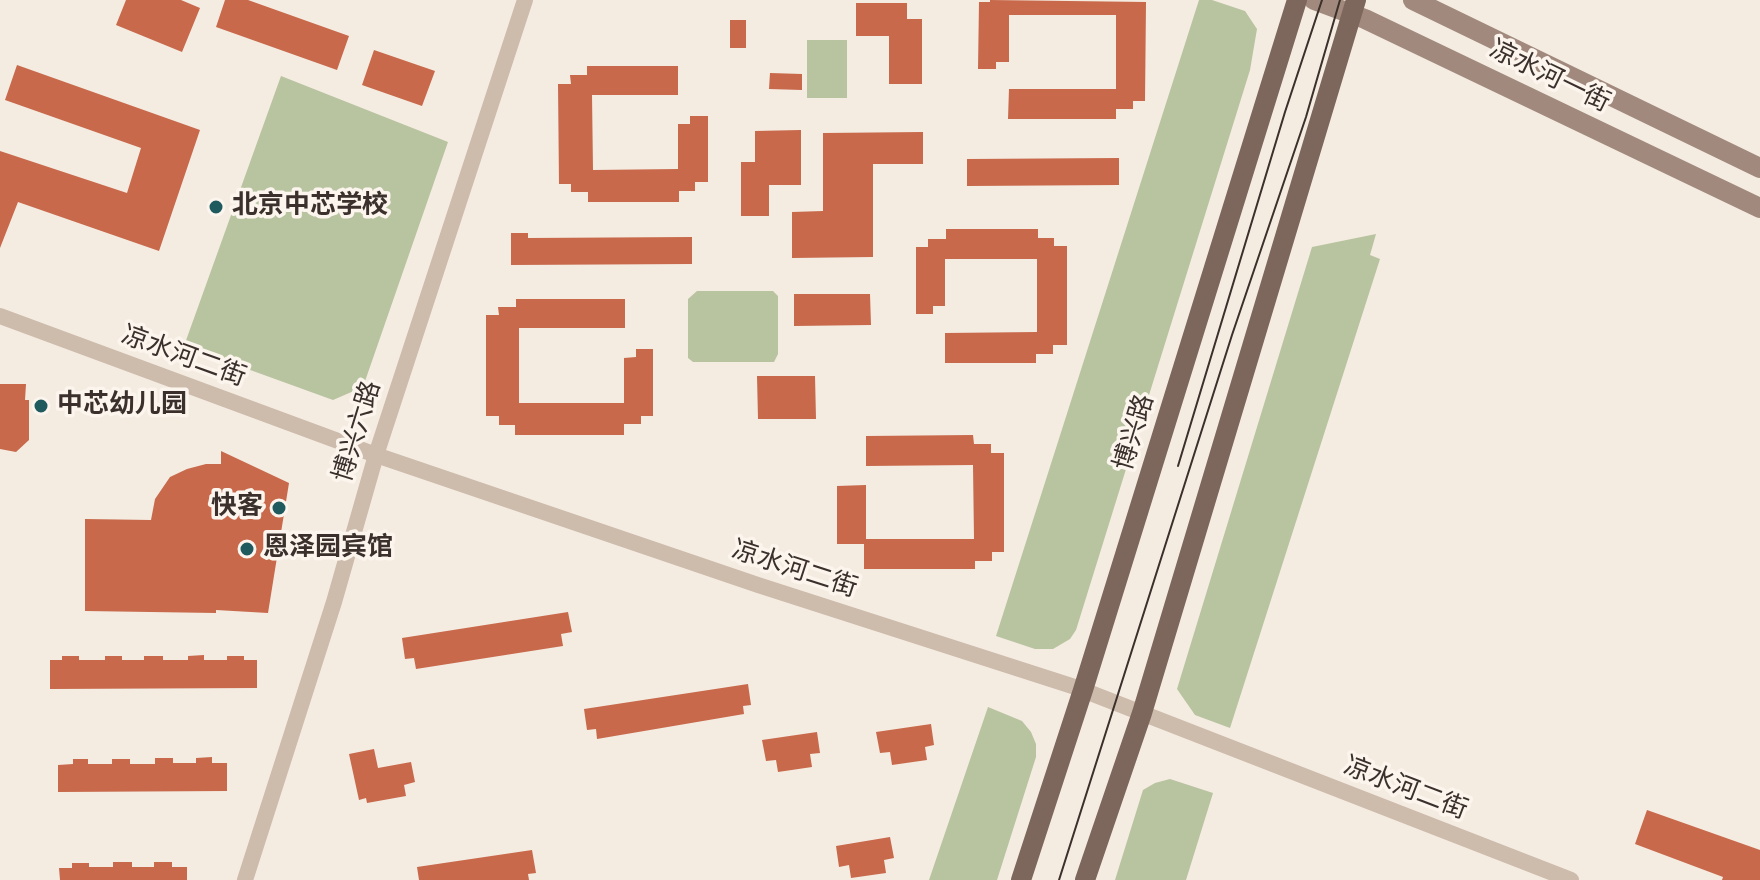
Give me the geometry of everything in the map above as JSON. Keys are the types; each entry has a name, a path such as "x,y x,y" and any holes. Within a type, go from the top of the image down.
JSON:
{"main road":[{"name":"博兴路","path":"1021,880 1297,0"},
{"name":"凉水河一街","path":"1314,0 1354,7 1760,208"},
{"name":"凉水河一街","path":"1413,0 1760,168"},
{"path":"1085,880 1142,713 1354,7"}],"street":[{"name":"博兴六路","path":"245,880 334,602 376,455 525,0"},
{"name":"凉水河二街","path":"0,316 376,455 758,585 1083,690 1571,880"}],"green space":[{"path":"1199,0 1212,0 1245,11 1257,29 1250,70 1076,630 1070,639 1053,649 1035,649 996,636"},
{"path":"807,40 847,40 847,98 807,98"},
{"path":"281,76 448,142 363,387 333,400 184,346"},
{"path":"1376,234 1370,255 1380,259 1230,728 1195,715 1177,689 1312,247"},
{"path":"697,291 773,291 778,296 778,354 774,362 693,362 688,358 688,299"},
{"path":"988,707 1022,721 1036,744 1036,757 997,880 929,880"},
{"path":"1170,779 1213,793 1186,880 1115,880 1143,790"}],"building":[{"path":"126,0 181,0 200,8 182,52 116,25"},
{"path":"225,0 248,0 349,36 337,70 216,27"},
{"path":"979,2 1146,2 1145,101 1133,101 1133,109 1116,109 1116,119 1008,119 1009,89 1116,89 1116,15 1009,15 1009,62 996,62 996,69 978,69"},
{"path":"856,3 907,3 907,19 922,19 922,84 889,84 889,36 856,36"},
{"path":"730,20 746,20 746,48 730,48"},
{"path":"374,50 435,71 422,106 362,85"},
{"path":"17,65 200,130 159,251 18,202 0,248 0,151 127,193 141,148 5,100"},
{"path":"587,66 678,66 678,95 592,95 593,170 678,169 678,124 690,124 690,116 708,116 708,182 695,182 695,191 679,191 679,202 588,202 588,192 571,192 571,184 559,184 558,84 571,84 570,75 587,75"},
{"path":"770,73 802,74 802,90 769,89"},
{"path":"801,130 801,185 769,185 769,216 741,216 741,162 755,162 755,131"},
{"path":"923,132 923,164 873,164 873,257 792,258 792,212 823,211 823,133"},
{"path":"1119,158 1119,185 967,186 967,159"},
{"path":"946,229 1038,229 1038,238 1054,238 1054,246 1067,246 1067,345 1053,345 1053,354 1036,354 1036,363 945,363 945,333 1037,332 1037,259 945,259 945,306 933,306 933,314 916,314 916,247 928,247 928,239 946,239"},
{"path":"511,233 528,233 528,238 692,237 692,264 511,265"},
{"path":"794,294 870,294 871,325 794,326"},
{"path":"516,299 625,299 625,328 519,328 519,403 624,403 624,358 636,357 636,349 653,349 653,416 641,416 641,424 624,424 624,435 515,435 515,425 499,425 499,416 486,416 486,315 499,315 498,307 516,307"},
{"path":"757,376 815,376 816,419 758,419"},
{"path":"0,384 26,384 29,440 16,452 0,449"},
{"path":"973,435 974,444 991,444 991,453 1004,453 1004,552 992,552 992,561 975,561 975,569 864,569 864,544 837,544 837,486 866,485 866,539 974,539 973,465 866,466 866,436"},
{"path":"221,451 289,483 268,613 216,610 216,613 85,611 85,519 151,520 155,499 170,477 206,464 221,464"},
{"path":"568,612 572,632 561,634 563,646 416,669 414,658 405,659 402,638"},
{"path":"204,655 204,660 244,656 244,660 257,660 257,688 50,689 50,660 62,660 62,656 79,656 79,660 105,660 105,656 122,656 122,660 144,660 144,656 163,656 163,660 188,660 188,656"},
{"path":"748,684 751,705 743,706 744,714 597,739 596,729 587,730 584,709"},
{"path":"931,724 934,745 925,747 927,760 892,765 890,752 880,753 876,732"},
{"path":"817,732 820,753 810,754 812,767 778,772 776,760 766,761 762,740"},
{"path":"374,749 378,768 411,762 415,782 404,785 406,796 367,803 366,798 359,800 349,754"},
{"path":"212,757 212,763 227,763 227,791 58,792 58,765 73,764 73,759 88,759 88,764 112,764 112,759 130,759 130,764 155,764 155,758 173,758 173,763 196,763 196,758"},
{"path":"1647,810 1760,850 1760,880 1722,880 1723,877 1635,844"},
{"path":"890,837 894,858 884,860 886,873 851,878 849,865 839,867 836,846"},
{"path":"532,850 536,873 528,874 529,880 419,880 417,867"},
{"path":"113,862 132,862 132,867 154,867 154,862 172,862 172,867 187,867 187,880 60,880 59,868 72,868 72,863 113,867"}],"tram line":[{"path":"1178,466 1322,0"},
{"path":"1059,880 1232,335 1306,117 1340,0"}],"place":[{"name":"北京中芯学校","path":"216,207"},
{"name":"中芯幼儿园","path":"41,406"},
{"name":"快客","path":"279,508"},
{"name":"恩泽园宾馆","path":"247,549"}]}
